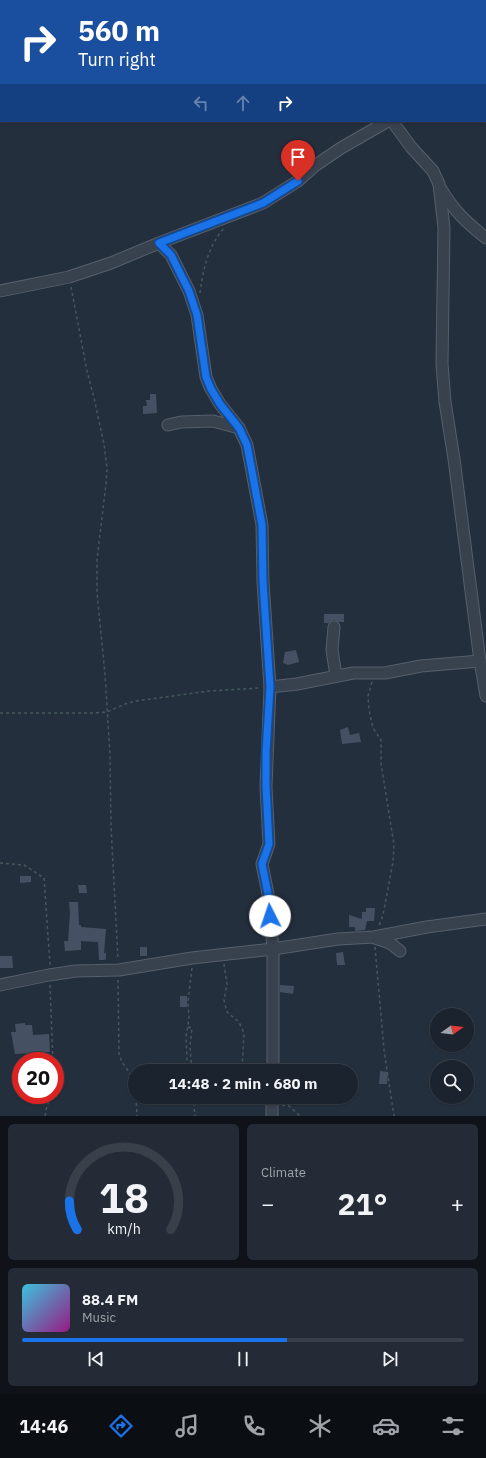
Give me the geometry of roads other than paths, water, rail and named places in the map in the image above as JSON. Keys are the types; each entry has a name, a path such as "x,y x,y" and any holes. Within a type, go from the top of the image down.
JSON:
{"street":[{"path":"0,291 69,277 111,263 263,203 277,195 341,148 386,122"},
{"path":"393,122 411,147 433,171 449,202 460,216 486,238"},
{"path":"439,184 444,228 442,364 445,402 486,696"},
{"path":"159,243 171,255 189,291 197,315 206,377 211,389 220,404 239,428 247,445 262,525 263,582 270,687 266,780 269,844 262,864 268,894 273,949 273,1064"},
{"path":"168,425 181,422 213,421 239,428"},
{"path":"334,627 332,650 336,676"},
{"path":"270,687 319,680 353,673 375,673 432,665 480,661"},
{"path":"0,985 76,971 119,970 192,958 273,949 338,939 374,937 427,927 486,919"},
{"path":"374,937 390,943 400,951"}]}
